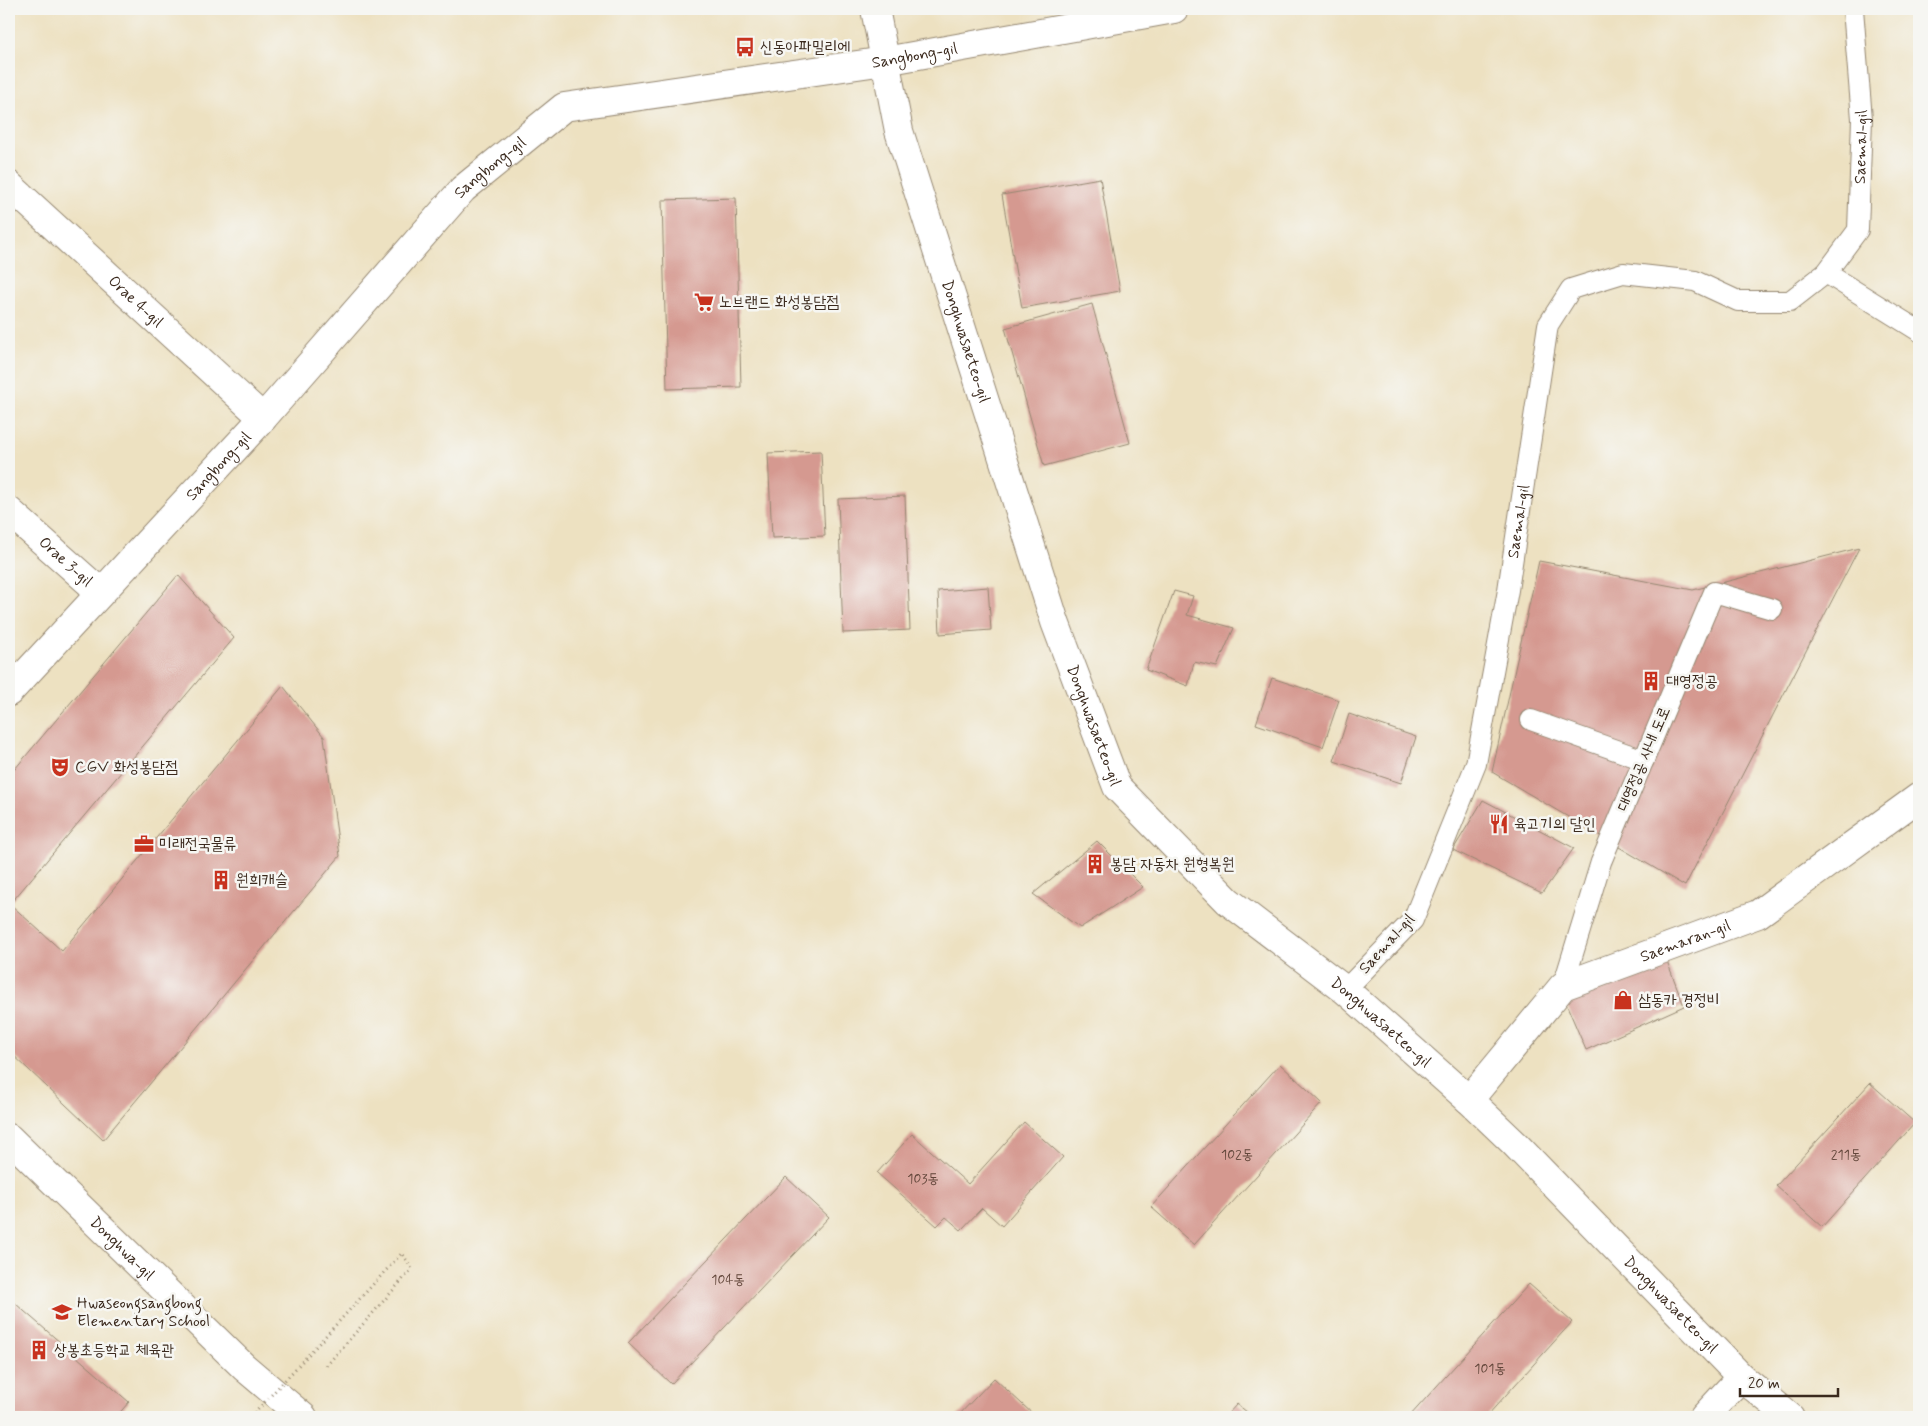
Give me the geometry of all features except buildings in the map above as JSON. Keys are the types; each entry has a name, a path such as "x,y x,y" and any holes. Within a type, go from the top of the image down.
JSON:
{"street":[{"name":"Donghwasaeteo-gil","path":"875,9 900,131 1055,622 1117,787 1228,901 1345,990 1514,1143 1741,1377 1790,1417"},
{"name":"Sangbong-gil","path":"9,692 263,418 463,189 564,107 885,61 1174,9"},
{"name":"Orae 4-gil","path":"9,185 263,418"},
{"name":"Orae 3-gil","path":"9,511 100,592"},
{"name":"Saemaran-gil","path":"1468,1100 1563,986 1758,914 1919,797"},
{"name":"Donghwa-gil","path":"9,1138 244,1367 303,1417"},
{"path":"1704,1417 1741,1377"}],"lane":[{"name":"Saemal-gil","path":"1345,990 1413,920 1476,764 1508,590 1548,324 1572,289 1623,274 1695,281 1738,301 1790,301 1826,274 1858,230 1862,119 1853,9"},
{"path":"1826,274 1919,331"},
{"name":"대영정공 사내 도로","path":"1563,986 1601,862 1714,592 1772,609"},
{"path":"1531,720 1644,760"}],"path":[{"path":"251,1417 402,1253 412,1268 325,1367"}],"place":[{"name":"신동아파밀리에","path":"745,47"},
{"name":"노브랜드 화성봉담점","path":"704,302"},
{"name":"대영정공","path":"1651,681"},
{"name":"CGV 화성봉담점","path":"60,767"},
{"name":"육고기의 달인","path":"1499,824"},
{"name":"미래전국물류","path":"144,844"},
{"name":"봉담 자동차 원형복원","path":"1095,864"},
{"name":"원희캐슬","path":"221,880"},
{"name":"삼동카 경정비","path":"1623,1000"},
{"name":"Hwaseongsangbong Elementary School","path":"62,1312"},
{"name":"상봉초등학교 체육관","path":"39,1350"}]}
